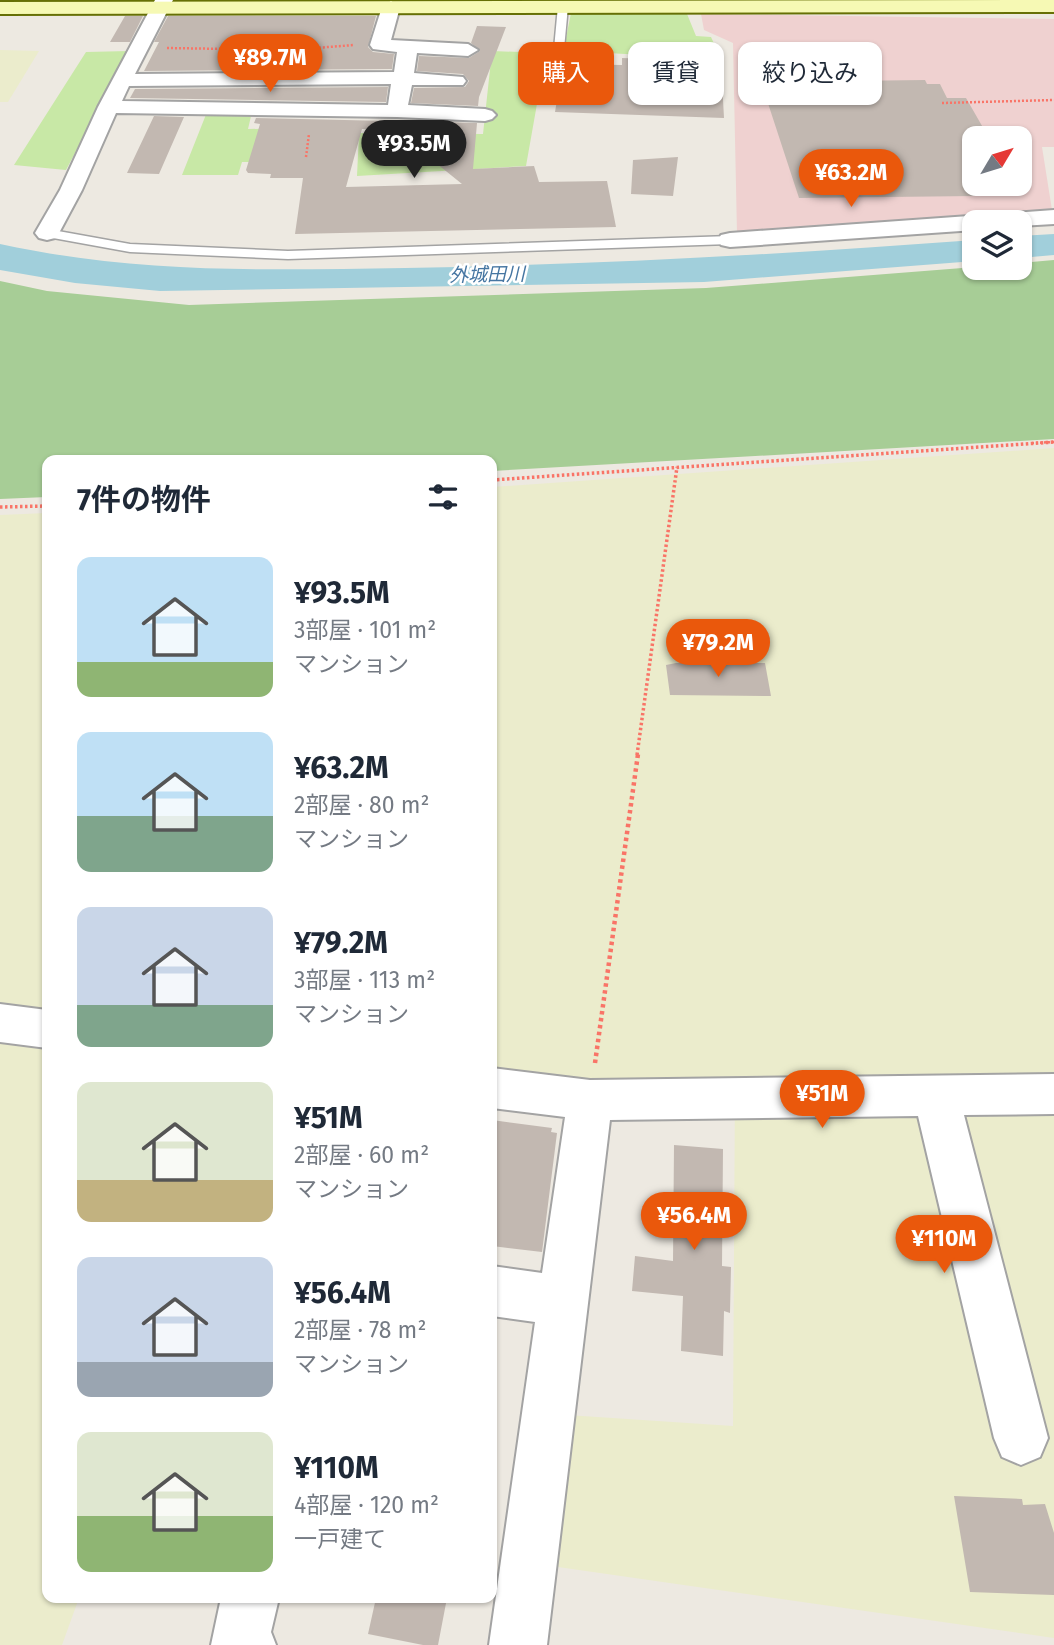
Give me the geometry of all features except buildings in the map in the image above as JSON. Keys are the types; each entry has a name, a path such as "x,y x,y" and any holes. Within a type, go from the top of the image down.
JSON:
{"street":[{"path":"47,233 71,190 138,47 162,4"},
{"path":"0,8 162,4 391,7 1054,6"},
{"path":"391,7 380,45 468,50"},
{"path":"397,111 408,47"},
{"path":"122,80 402,78 456,81"},
{"path":"108,107 397,111 485,115"},
{"path":"1032,218 1054,217"},
{"path":"730,240 962,224"},
{"path":"0,1023 42,1028"},
{"path":"497,1088 590,1100 1054,1094"},
{"path":"936,1095 1021,1438"},
{"path":"518,1645 590,1100"},
{"path":"497,1292 562,1301"},
{"path":"247,1645 239,1643 249,1603"}],"lane":[{"path":"560,42 563,5"},
{"path":"47,233 131,248 288,255 730,240"}],"path":[{"path":"138,47 290,50 334,45 380,45"},
{"path":"942,103 1054,100"},
{"path":"497,480 1054,442"},
{"path":"590,1100 677,467"},
{"path":"0,507 42,506"}],"shaded area":[{"path":"701,14 1054,19 1054,147 1042,147 1052,210 962,210 962,217 737,234 733,43 704,30"}],"green space":[{"path":"582,8 685,9 696,36 711,37 713,42 628,42 628,54 614,54 614,42 565,42 571,13"},
{"path":"0,50 39,51 8,102 0,102"},
{"path":"129,51 66,170 14,165 86,52"},
{"path":"492,51 518,52 518,105 537,105 526,166 357,176 359,133 483,134"},
{"path":"207,112 252,112 248,129 300,128 295,162 242,162 238,175 182,175"},
{"path":"1054,260 1054,439 497,471 497,455 42,455 42,497 0,499 0,281 47,291 189,305 706,288 962,268 962,280 1032,280 1032,262"},
{"path":"1054,448 1054,1638 551,1566 567,1415 733,1426 735,1081 575,1080 497,1067 497,487"},
{"path":"42,513 42,1603 77,1603 62,1645 0,1645 0,515"}],"water":[{"path":"1054,234 1054,255 1032,257 1032,235"},
{"name":"外城田川","path":"962,241 962,262 704,282 160,291 75,283 0,270 0,244 102,261 252,269 476,267 761,254"}]}
